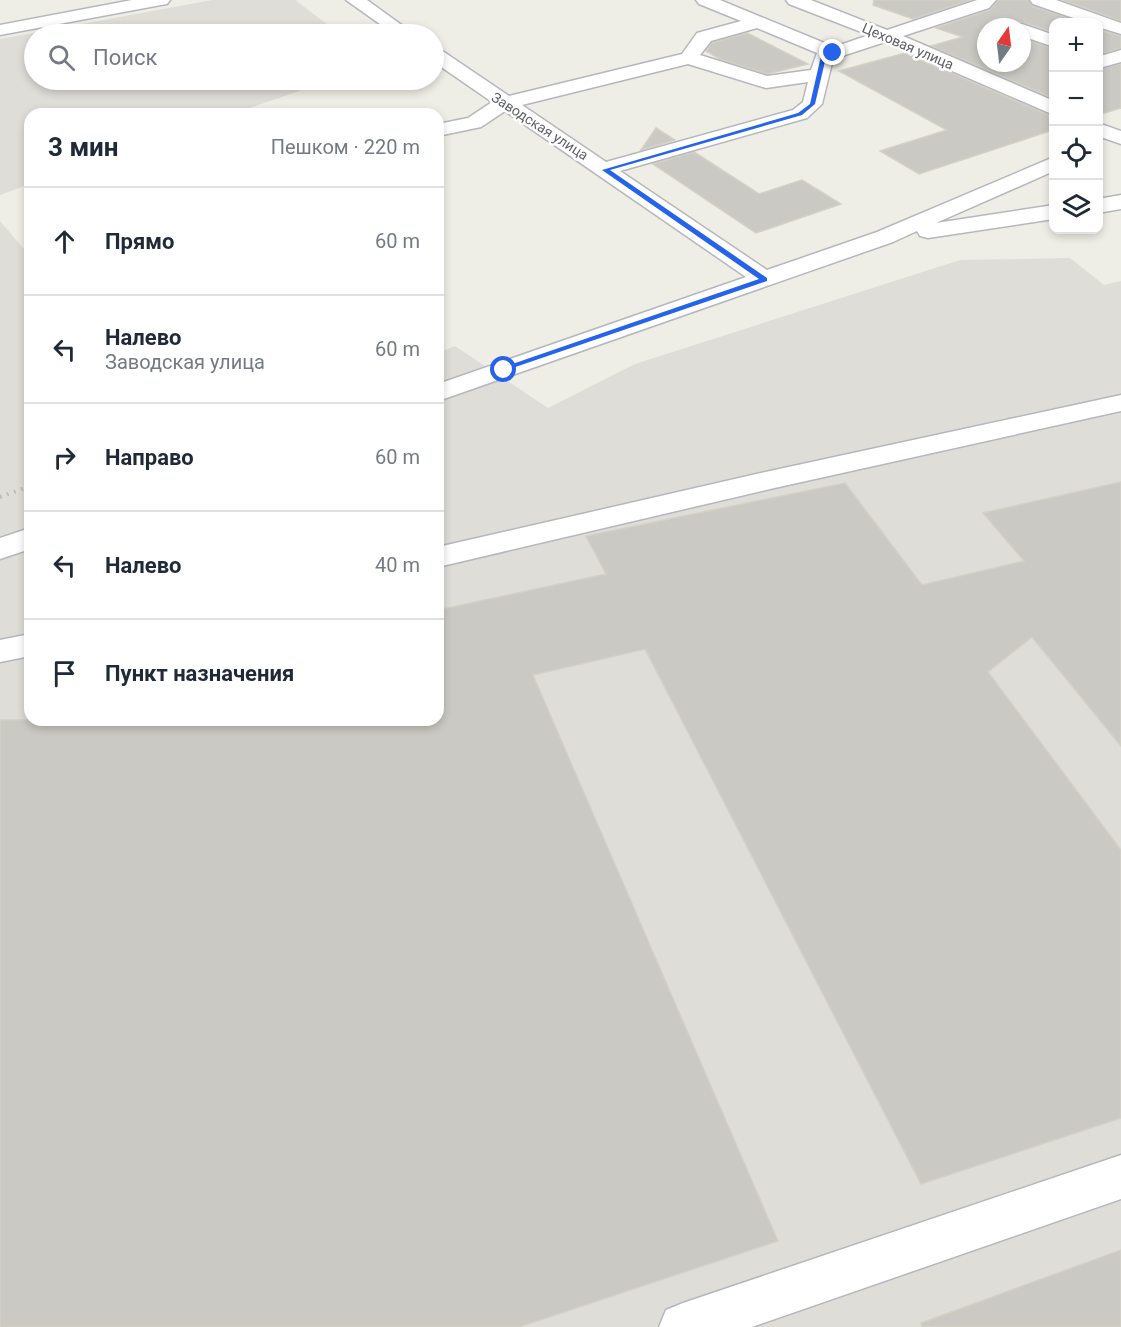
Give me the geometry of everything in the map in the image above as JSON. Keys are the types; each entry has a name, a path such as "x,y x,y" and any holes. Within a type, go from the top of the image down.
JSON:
{"street":[{"path":"32,24 161,0"},
{"path":"355,0 390,24"},
{"path":"705,0 833,53"},
{"name":"Цеховая улица","path":"795,0 884,35 1049,107"},
{"path":"605,170 800,114 812,104 824,56 983,4 987,0"},
{"path":"1039,0 1121,29"},
{"path":"689,58 704,38 759,22"},
{"path":"0,30 24,26"},
{"path":"1031,33 1049,40"},
{"path":"1103,61 1121,56"},
{"path":"444,129 474,123 504,103 689,58 766,82 819,75"},
{"name":"Заводская улица","path":"444,61 765,279"},
{"path":"444,391 885,237 1049,166"},
{"path":"1103,205 1121,202"},
{"path":"885,237 1049,213"},
{"path":"444,556 770,480 1121,403"},
{"path":"0,549 24,540"},
{"path":"0,651 24,646"},
{"path":"683,1327 1121,1176"}],"shaded area":[{"path":"212,0 295,0 327,24 82,24"},
{"path":"24,35 24,90 302,90 249,108 24,108 24,186 0,195 0,39"},
{"path":"0,221 24,249 24,726 444,726 444,351 455,346 548,408 635,364 960,260 1070,258 1104,285 1121,281 1121,1327 0,1327"}],"building":[{"path":"874,0 970,0 913,19 873,5"},
{"path":"998,0 1028,0 1032,6 1068,18 1049,18 1049,31 1031,25 1031,18 977,18 977,66 931,46 963,37 936,28 990,10"},
{"path":"1063,0 1121,0 1121,21"},
{"path":"1103,31 1121,36 1121,48 1104,53"},
{"path":"747,33 808,64 767,74 720,59 706,51 712,43"},
{"path":"1031,41 1049,48 1049,96 992,72 1031,72"},
{"path":"905,53 1049,115 1049,131 919,174 880,151 947,130 839,71"},
{"path":"1121,64 1121,108 1103,113 1103,72 1103,67"},
{"path":"656,128 675,140 641,150"},
{"path":"694,152 759,194 802,180 841,204 756,233 653,164"},
{"path":"1121,482 1121,746 1032,637 988,672 1121,850 1121,1118 921,1184 645,649 533,675 778,1241 519,1327 0,1327 0,720 24,720 24,726 444,726 444,609 606,574 586,536 845,483 922,585 1024,561 983,513"},
{"path":"1121,1250 1121,1327 922,1327 921,1323"}],"railway":[{"path":"0,497 24,488"}],"route":[{"path":"504,370 765,279 605,170 800,114 812,104 824,56 833,53"}]}
